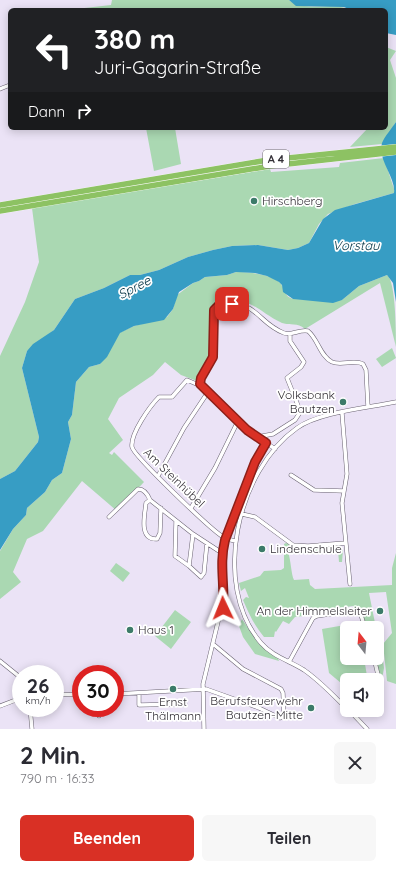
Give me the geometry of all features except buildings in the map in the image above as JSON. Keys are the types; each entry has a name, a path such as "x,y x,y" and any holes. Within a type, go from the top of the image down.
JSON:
{"highway":[{"name":"A 4","path":"363,153 396,146"},
{"name":"A 4","path":"0,205 190,176 288,157 396,152"},
{"name":"A 4","path":"0,211 178,178"}],"street":[{"path":"275,449 257,437 238,421 201,386 200,380 213,357 214,310 219,305 241,305 247,307 260,314 272,328 290,334 303,330 308,331 326,357 331,361 356,362 363,364 366,370 366,394 368,408"},
{"path":"257,437 273,434 294,420 299,414 287,378 301,367 304,362 290,341 290,334"},
{"name":"Am Steinhübel","path":"201,386 187,380 172,397 161,396 149,407 132,443 134,453 191,508 226,539"},
{"path":"158,476 184,428 208,392"},
{"path":"340,701 311,675 269,650 261,642 245,614 237,592 234,576 236,540 242,514 254,483 275,449 289,435 302,425 313,420 396,402"},
{"path":"342,413 347,474 342,503 350,584"},
{"path":"191,508 215,468 238,421"},
{"path":"204,729 202,690 224,601 221,574 222,552 255,462 266,443"},
{"path":"291,475 314,490 344,491"},
{"path":"109,516 138,488 148,496 150,500 193,534 222,552"},
{"path":"150,500 146,503 144,527 147,536 154,540 157,539 160,534 161,508"},
{"path":"242,514 255,518 293,545 308,546 345,543"},
{"path":"176,521 175,556 189,566 199,576 204,575 206,543"},
{"path":"189,566 193,534"},
{"path":"226,539 236,540"},
{"path":"289,662 311,621 317,616 356,610 361,615 363,621"},
{"path":"124,694 213,690 270,712 280,718 284,716 283,693 281,689 243,669 213,644"},
{"path":"0,661 12,671"},
{"path":"139,693 139,706 185,704"},
{"path":"0,706 12,701"},
{"path":"31,717 32,729"},
{"path":"356,717 367,729"}],"green space":[{"path":"112,0 289,0 303,6 336,6 344,8 85,8 111,5"},
{"path":"388,48 396,51 390,60 396,78 396,122 382,144 350,147 366,130 388,130"},
{"path":"146,130 175,130 181,164 154,171"},
{"path":"384,158 394,193 355,204 328,214 319,224 309,243 298,248 288,250 258,245 232,246 213,250 188,257 159,270 140,275 130,275 104,288 75,299 54,330 27,351 22,368 39,437 38,442 15,471 0,479 0,356 25,302 39,262 32,208 270,169 271,172 339,167 340,163"},
{"path":"236,272 254,273 273,278 281,284 288,296 293,299 342,300 359,286 387,275 390,279 394,297 396,347 380,283 305,329 297,325 282,323 251,304 225,299 224,302 218,303 213,308 212,314 211,357 197,381 181,375 165,362 153,375 119,398 108,419 123,440 109,453 112,455 114,452 144,482 117,511 82,481 43,531 27,539 13,572 21,582 0,599 0,551 13,529 26,515 27,508 45,492 52,480 62,473 71,439 68,422 72,415 76,382 89,367 100,364 119,333 134,326 167,317 173,309 177,295 193,283 205,277 227,275"},
{"path":"392,348 396,358 382,367 376,359"},
{"path":"286,543 298,547 301,552 340,545 343,550 342,562 339,562 338,550 294,554 290,551 288,552 294,580 309,579 310,585 315,589 392,585 392,568 396,553 396,684 387,681 384,643 392,633 386,592 369,593 375,621 364,621 361,611 353,609 353,606 319,611 318,609 303,610 303,616 295,617 289,624 283,621 276,632 275,631 274,637 264,637 260,633 243,600 246,597 249,598 245,588 241,591 239,583 260,576 264,571 281,570 284,568 284,544"},
{"path":"116,563 130,573 123,582 110,571"},
{"path":"175,610 191,622 171,649 155,636"},
{"path":"242,619 259,644 278,658 279,661 255,654 243,637 239,626"},
{"path":"340,626 340,665 365,665 366,673 340,673 340,682 329,673 322,629"},
{"path":"377,665 384,665 383,673 380,673"}],"water":[{"path":"289,0 396,0 396,35 388,33 388,8 296,6"},
{"name":"Vorstau","path":"396,122 396,302 393,283 387,275 359,286 342,300 333,303 293,299 283,292 282,285 279,282 267,276 255,273 236,272 227,275 205,277 193,283 179,292 173,309 164,320 134,326 120,333 107,357 100,364 89,367 76,382 72,415 68,422 71,439 62,473 52,480 45,492 27,508 26,515 13,529 0,550 0,479 15,471 38,442 39,437 22,368 27,351 33,344 54,330 75,299 104,288 130,275 140,275 159,270 188,257 232,246 258,245 288,250 298,248 309,243 323,219 335,210 394,193 394,187 384,162 381,149 383,140"}],"place":[{"name":"Hirschberg","path":"254,201"},
{"name":"Volksbank Bautzen","path":"343,402"},
{"name":"Lindenschule","path":"262,549"},
{"name":"An der Himmelsleiter","path":"380,611"},
{"name":"Haus 1","path":"130,630"},
{"name":"Ernst Thälmann","path":"173,689"},
{"name":"Berufsfeuerwehr Bautzen-Mitte","path":"311,708"}],"route":[{"path":"223,608 224,601 221,574 222,552 227,532 236,515 255,462 266,443 247,430 200,384 200,380 213,357 214,310 219,305 232,304"}],"water label":[{"name":"Spree","path":"134,287"}]}
